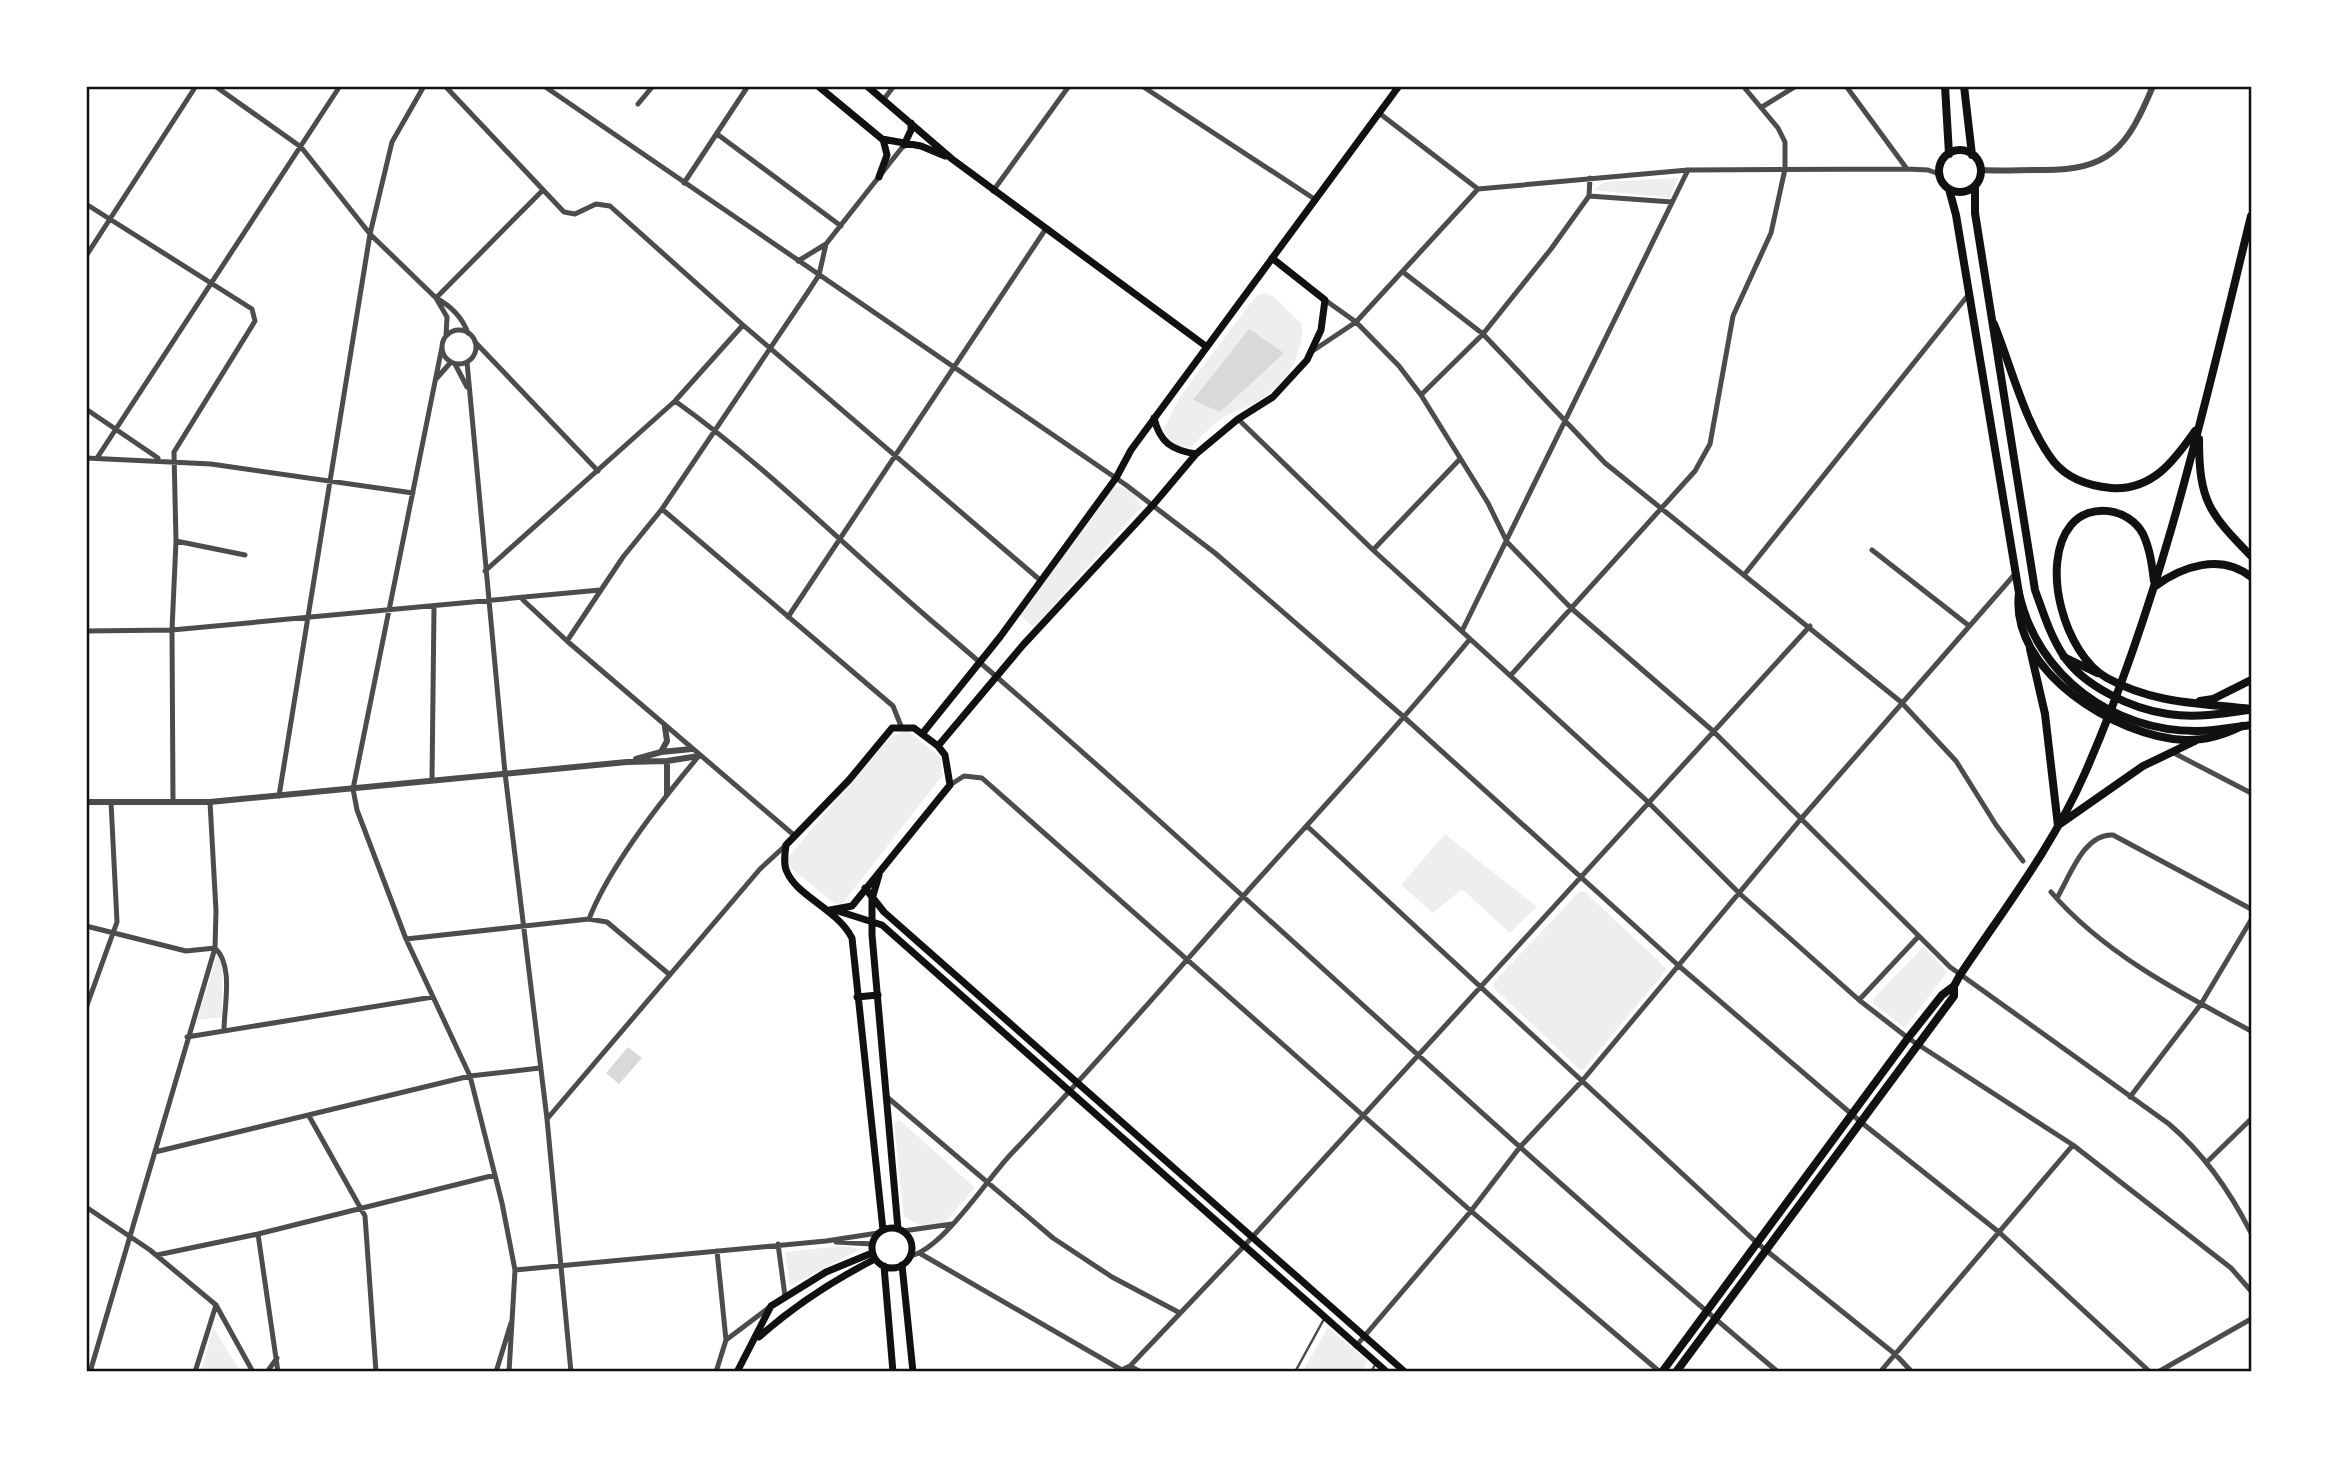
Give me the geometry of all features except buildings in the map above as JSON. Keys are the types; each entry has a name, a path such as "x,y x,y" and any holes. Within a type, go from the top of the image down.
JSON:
{"main road":[{"path":"818,86 882,139 904,145 922,146 952,159"},
{"path":"867,86 993,191 1207,347"},
{"path":"922,734 980,662 1115,478 1154,418 1399,86"},
{"path":"1945,86 1949,154"},
{"path":"1964,86 1972,155 1980,170 1975,186 1975,213 2035,590 2049,630 2064,657 2086,678 2113,696 2167,714 2198,716 2251,709"},
{"path":"904,145 911,131 911,122"},
{"path":"879,177 887,155 882,139"},
{"path":"1972,155 1963,151 1949,154 1941,163 1939,174 1949,189 2019,593 2029,628 2043,654 2072,686 2106,707 2142,722 2170,729 2198,731 2247,725"},
{"path":"1949,189 1965,191 1975,186"},
{"path":"1661,1372 1908,1038 1942,995 1954,986 2058,826 2084,774 2104,725 2154,587 2199,426 2251,216"},
{"path":"938,746 1023,645 1153,505 1196,454 1238,419 1273,397 1314,350 1321,330 1325,300 1272,258"},
{"path":"1994,324 2040,439 2055,463 2074,478 2095,487 2123,489 2141,484 2173,462 2199,426"},
{"path":"1154,418 1163,441 1178,451 1196,454"},
{"path":"2199,426 2199,468 2208,506 2220,525 2251,556"},
{"path":"2103,676 2082,654 2064,620 2057,576 2059,556 2071,525 2083,515 2096,511 2113,511 2130,520 2142,532 2149,550 2154,587"},
{"path":"2154,587 2175,573 2208,564 2227,565 2251,577"},
{"path":"2019,593 2018,618 2027,639 2045,713 2058,826"},
{"path":"2027,639 2051,673 2082,703 2115,720 2158,736 2197,740"},
{"path":"2064,657 2152,698 2183,704 2251,709"},
{"path":"2183,704 2213,699 2251,680"},
{"path":"2058,826 2143,766 2197,740 2227,734 2247,725"},
{"path":"756,1340 795,1306 873,1252 881,1231 852,938 830,910 794,883 786,871 786,845 849,780 887,732 901,726 914,728 938,746 945,755 950,785 852,906 830,910"},
{"path":"880,872 872,899 871,920 900,1230 911,1245 910,1256 902,1265 884,1266"},
{"path":"865,888 872,899 1405,1372"},
{"path":"830,910 882,925 1387,1372"},
{"path":"1676,1372 1954,996 1954,986"},
{"path":"857,996 878,995"},
{"path":"881,1231 900,1230"},
{"path":"873,1252 884,1266 893,1372"},
{"path":"737,1372 756,1340 771,1306 826,1272 873,1252"},
{"path":"902,1265 913,1372"},
{"path":"826,1272 830,1282"}],"street":[{"path":"86,256 196,86"},
{"path":"215,86 301,147 370,234 436,298 447,304 464,322 475,342 598,471"},
{"path":"97,458 114,428 340,86"},
{"path":"279,796 370,234 392,142 424,86"},
{"path":"445,86 542,191 569,214 596,204 610,206 743,325 1040,580"},
{"path":"544,86 1115,478 1215,553 1405,718 1679,966 1862,1123 2000,1233 2150,1372"},
{"path":"638,104 653,86"},
{"path":"684,183 748,86"},
{"path":"884,99 894,86"},
{"path":"993,191 1069,86"},
{"path":"1142,86 1316,200"},
{"path":"1511,675 1695,471 1710,444 1728,333 1771,233 1785,169 1785,142 1762,107 1743,86"},
{"path":"1762,107 1796,86"},
{"path":"1846,86 1908,169"},
{"path":"1980,170 2057,170 2091,166 2109,156 2125,139 2142,113 2153,86"},
{"path":"1379,113 1478,189"},
{"path":"717,134 841,226"},
{"path":"798,261 825,244 904,145"},
{"path":"1314,350 1356,322 1478,189 1688,170 1908,169 1928,170 1939,174"},
{"path":"1462,631 1566,425 1688,170"},
{"path":"1421,395 1483,334 1589,195 1590,178"},
{"path":"436,298 542,191"},
{"path":"1589,195 1672,202"},
{"path":"86,204 252,309 255,314 255,321 180,437 174,452 176,541 172,630 173,802"},
{"path":"788,617 1045,230"},
{"path":"567,641 600,590 662,509 819,275 825,244"},
{"path":"1403,272 1483,334 1525,375 1566,425 1605,463 1901,702 1956,761 1996,825 2023,861"},
{"path":"1744,575 1969,294"},
{"path":"436,298 447,317 446,336 353,789 357,810 406,939 470,1076 515,1270 509,1372"},
{"path":"1325,300 1356,322 1399,366 1421,395 1488,503 1507,542 1571,608 1713,731 1918,937 1968,982 2169,1124 2208,1161 2251,1233"},
{"path":"485,571 675,401 743,325"},
{"path":"446,336 456,331 468,333"},
{"path":"475,342 474,354 467,362 468,390 505,773 547,1119 571,1372"},
{"path":"442,347 468,390"},
{"path":"435,381 453,363 467,362"},
{"path":"675,401 716,430 840,542 999,676 1415,1055 1715,1320 1778,1372"},
{"path":"86,409 160,460"},
{"path":"1238,419 1373,550 1647,801 1739,893 1858,1000 1908,1038 2073,1145 2231,1268 2251,1291"},
{"path":"86,458 174,460 413,493"},
{"path":"1373,550 1460,459"},
{"path":"662,509 893,706 901,726"},
{"path":"176,541 245,555"},
{"path":"1872,550 1968,625"},
{"path":"1356,1346 1471,1211 1520,1147 1582,1081 1901,702 2016,574"},
{"path":"86,631 172,630 523,600 600,590"},
{"path":"523,600 665,727 795,836"},
{"path":"432,780 434,607"},
{"path":"921,1254 1119,1371 1130,1366 1245,1245 1415,1055 1481,987 1578,876 1810,626"},
{"path":"910,1256 921,1254 942,1238 987,1179 1079,1082 1308,827 1405,718 1470,639"},
{"path":"661,752 667,741 665,727"},
{"path":"627,762 661,752 692,749"},
{"path":"2172,752 2251,793"},
{"path":"86,802 210,802 699,756"},
{"path":"589,919 596,901 667,794 699,756"},
{"path":"667,761 667,794"},
{"path":"950,785 964,776 982,778 1471,1211 1661,1372"},
{"path":"86,1008 117,922 111,802"},
{"path":"90,1372 215,948 216,911 210,802"},
{"path":"1308,827 1757,1243 1895,1354 1912,1372"},
{"path":"2057,898 2087,846 2094,837 2103,834 2113,835 2251,909"},
{"path":"547,1119 760,869 786,845"},
{"path":"2051,892 2122,954 2201,1004 2251,1031"},
{"path":"406,939 589,919 607,922 670,975"},
{"path":"2130,1097 2201,1004 2251,920"},
{"path":"86,926 186,951 215,948"},
{"path":"1858,1000 1918,937"},
{"path":"215,948 222,956 225,967 224,1031"},
{"path":"187,1037 433,997"},
{"path":"155,1152 470,1076 540,1068"},
{"path":"887,1097 1079,1257 1180,1313"},
{"path":"309,1116 365,1216 376,1372"},
{"path":"2208,1161 2251,1119"},
{"path":"1880,1372 2073,1145"},
{"path":"157,1255 258,1234 361,1206 495,1175"},
{"path":"86,1207 157,1255 216,1305 253,1372"},
{"path":"900,1230 928,1230 952,1224"},
{"path":"515,1270 826,1241 881,1231"},
{"path":"258,1234 278,1372"},
{"path":"826,1241 873,1252"},
{"path":"778,1244 785,1296"},
{"path":"716,1372 726,1339 717,1251"},
{"path":"195,1372 216,1305"},
{"path":"726,1339 771,1306"},
{"path":"2158,1372 2251,1319"},
{"path":"496,1372 512,1320"},
{"path":"267,1372 277,1358"},
{"path":"1130,1366 1141,1372"}],"lane":[{"path":"1295,1372 1324,1319"},
{"path":"1370,1372 1377,1363"}],"shaded area":[{"path":"1678,178 1670,198 1594,190 1604,182"},
{"path":"1265,293 1274,297 1302,324 1300,347 1292,368 1270,393 1221,419 1190,448 1174,445 1163,431 1179,398 1256,296"},
{"path":"1249,329 1284,353 1220,412 1193,400"},
{"path":"1112,486 1130,491 1141,507 1034,627 1020,615"},
{"path":"907,730 941,758 942,776 843,903 835,904 792,869 788,861 790,855 890,737"},
{"path":"1445,834 1537,907 1510,933 1462,889 1433,913 1401,885"},
{"path":"1579,892 1585,892 1667,969 1584,1069 1579,1069 1494,988 1494,982"},
{"path":"1924,946 1947,972 1905,1028 1874,1004 1873,999"},
{"path":"217,955 222,963 222,1017 197,1020"},
{"path":"628,1047 642,1058 619,1084 606,1073"},
{"path":"900,1120 975,1188 943,1224 920,1225 904,1217 894,1122"},
{"path":"842,1246 861,1249 790,1286 785,1252"},
{"path":"213,1328 241,1372 201,1372"},
{"path":"1328,1328 1368,1361 1361,1372 1302,1372"}]}
